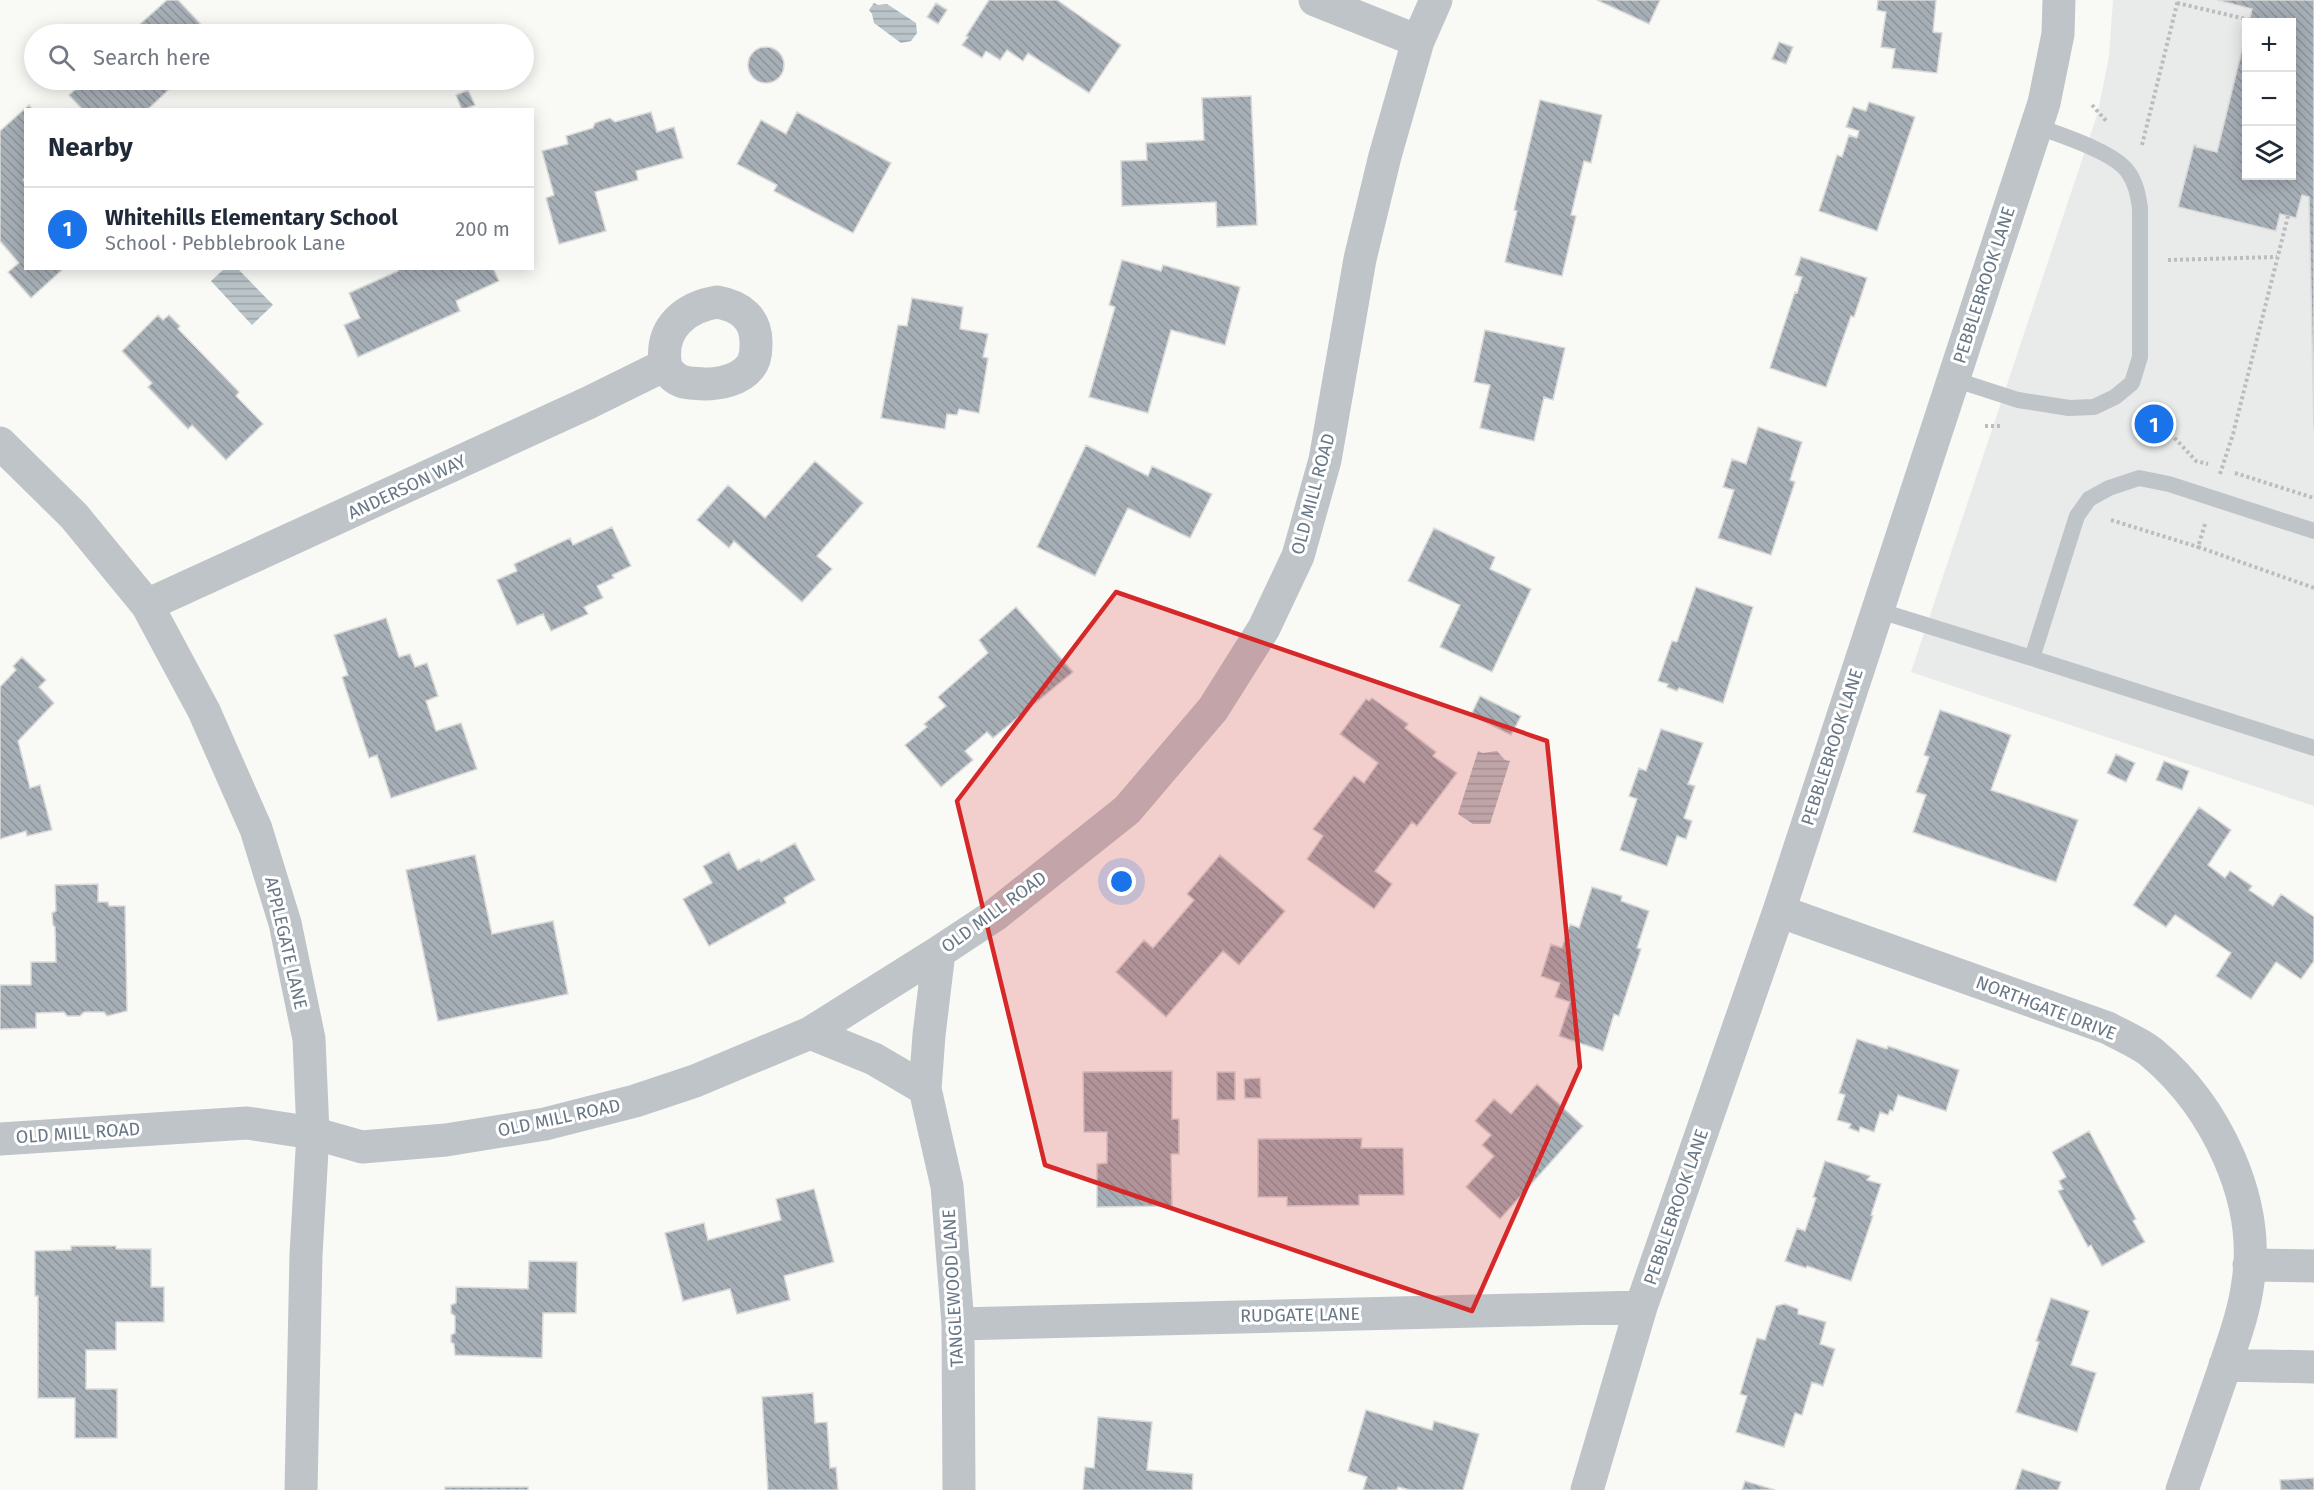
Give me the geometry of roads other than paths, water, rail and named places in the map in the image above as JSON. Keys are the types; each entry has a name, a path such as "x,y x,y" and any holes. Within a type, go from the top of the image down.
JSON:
{"street":[{"path":"1315,0 1418,41"},
{"name":"OLD MILL ROAD","path":"0,1139 247,1123 314,1133 362,1147 447,1140 545,1124 635,1101 685,1084 810,1033 995,915 1127,810 1213,709 1264,628 1298,556 1324,460 1360,258 1385,156 1418,41 1436,0"},
{"name":"PEBBLEBROOK LANE","path":"1587,1490 1641,1307 1779,911 2044,103 2058,34 2059,0"},
{"name":"ANDERSON WAY","path":"147,605 588,403 665,365"},
{"name":"APPLEGATE LANE","path":"0,443 74,516 147,605 204,711 256,829 285,922 309,1039 314,1133 306,1255 301,1490"},
{"name":"NORTHGATE DRIVE","path":"1779,911 2108,1028 2150,1051 2179,1079 2209,1119 2228,1154 2242,1195 2249,1237 2249,1281 2241,1316 2182,1490"},
{"name":"TANGLEWOOD LANE","path":"939,952 925,1089 946,1186 958,1324 959,1490"},
{"path":"810,1033 874,1059 925,1089"},
{"path":"2249,1265 2314,1266"},
{"name":"RUDGATE LANE","path":"958,1324 1641,1307"},
{"path":"2225,1365 2314,1368"}],"lane":[{"path":"1953,379 2018,400 2069,408 2094,407 2115,397 2132,382 2140,357 2140,208 2136,186 2127,170 2102,153 2036,126"},
{"path":"2032,658 2078,516 2089,499 2109,488 2139,478 2169,484 2314,531"},
{"path":"1877,610 2314,748"}],"place":[{"name":"Whitehills Elementary School","path":"2154,424"}]}
